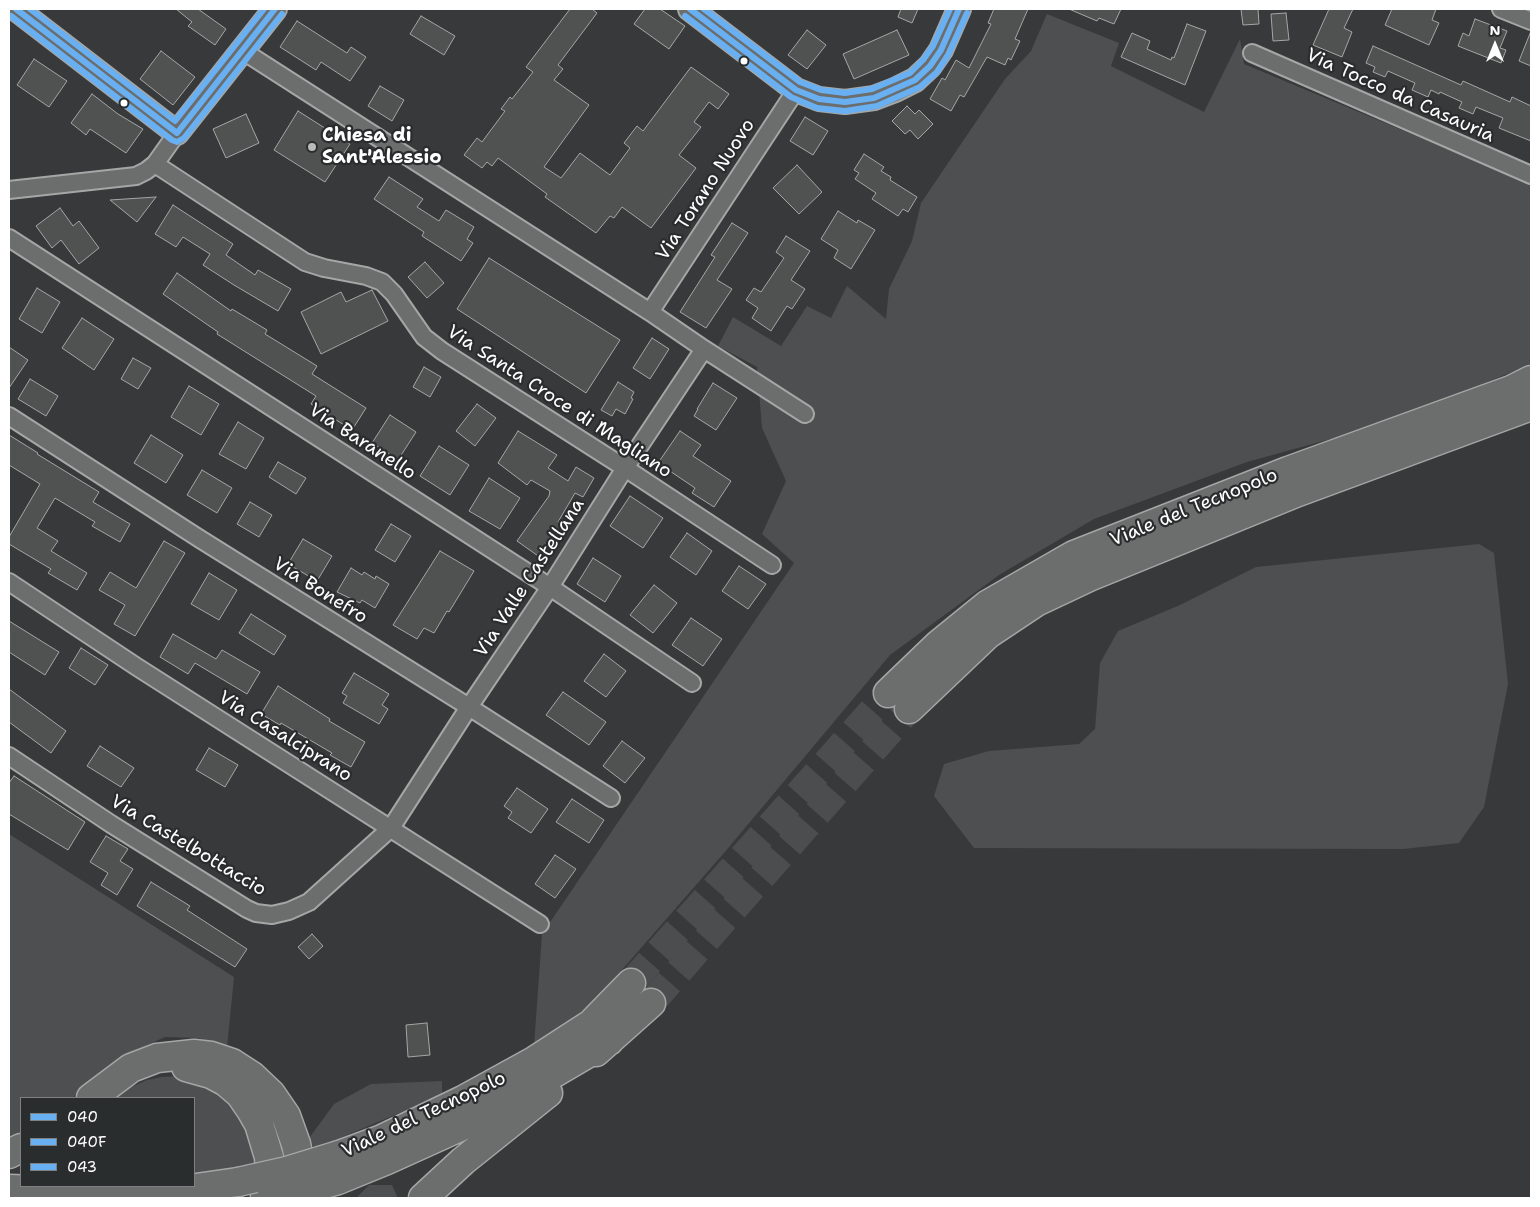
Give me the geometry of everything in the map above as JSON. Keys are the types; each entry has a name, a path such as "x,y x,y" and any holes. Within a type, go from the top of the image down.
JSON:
{"highway":[{"name":"Viale del Tecnopolo","path":"898,701 988,634 1036,602 1089,577 1298,492 1523,397"},
{"name":"Viale del Tecnopolo","path":"271,1198 287,1195 339,1167 382,1139 464,1100 534,1061 591,1024 632,983"},
{"path":"423,1198 464,1161 610,1041 651,1003"},
{"name":"Viale del Tecnopolo","path":"9,1189 95,1192 175,1191 238,1182 287,1171 339,1167 387,1160 472,1122 610,1041"},
{"path":"92,1097 131,1068 157,1058 194,1054 211,1056 232,1063 252,1076 271,1094 286,1116 296,1144 302,1172 303,1198"},
{"path":"131,1068 162,1065 192,1068 226,1082 240,1094 259,1124 269,1157 270,1174 265,1198"}],"street":[{"path":"16,9 177,133"},
{"path":"9,190 136,176 146,171 155,164 177,133 275,9"},
{"path":"690,9 796,90 819,99 845,102 874,98 915,80 941,50 960,9"},
{"path":"1501,9 1531,21"},
{"path":"242,51 650,312 805,414"},
{"name":"Via Tocco da Casauria","path":"1252,53 1531,175"},
{"name":"Via Torano Nuovo","path":"650,312 796,90"},
{"name":"Via Santa Croce di Magliano","path":"155,164 305,262 366,276 382,282 394,294 426,339 453,359 625,468 772,565"},
{"name":"Via Baranello","path":"9,238 550,588 692,683"},
{"name":"Via Valle Castellana","path":"391,828 469,707 550,588 625,468 704,349"},
{"name":"Via Bonefro","path":"9,416 200,539 611,798"},
{"name":"Via Casalciprano","path":"9,582 137,668 540,924"},
{"name":"Via Castelbottaccio","path":"9,756 236,904 256,913 272,915 289,911 309,902 391,828"}],"shaded area":[{"path":"1047,14 1119,43 1111,66 1204,112 1240,39 1244,64 1531,184 1531,364 1389,423 1247,462 1094,519 999,575 890,655 724,853 593,1003 534,1046 542,934 794,563 762,534 786,481 762,428 757,367 718,346 733,317 781,346 807,306 831,318 847,286 886,319 889,289 912,241 921,203 1005,79 1031,51"},
{"path":"1479,544 1494,553 1508,684 1484,807 1459,843 1403,849 974,848 934,796 944,764 989,751 1079,744 1095,729 1100,663 1118,631 1180,605 1256,567"},
{"path":"9,834 234,977 227,1048 199,1038 165,1037 132,1052 73,1097 20,1097 20,1136 9,1141"},
{"path":"181,1076 195,1079 241,1106 263,1164 195,1176 195,1097 115,1097 147,1080"},
{"path":"442,1081 442,1095 315,1147 307,1141 334,1104 371,1084"},
{"path":"369,1185 392,1185 398,1198 356,1198"}],"building":[{"path":"176,9 198,9 226,29 215,45 188,26 192,22"},
{"path":"570,9 592,9 597,13 558,65 563,69 554,80 589,105 544,167 561,178 580,153 610,175 630,148 624,143 637,126 643,131 691,67 729,94 718,109 709,102 694,122 701,127 679,155 696,168 651,228 622,207 614,218 610,216 596,233 545,197 547,194 498,158 492,166 487,162 482,168 464,155 477,138 482,142 505,111 501,109 510,97 512,99 533,72 526,67"},
{"path":"645,9 660,9 685,26 669,49 634,24"},
{"path":"901,9 918,9 912,23 898,17"},
{"path":"994,9 1028,9 1015,39 1020,41 1011,60 1008,58 1005,65 987,57 964,97 960,95 951,111 930,99 942,78 945,80 956,60 969,68 991,24 988,23"},
{"path":"1069,9 1121,9 1114,24 1099,18 1097,21"},
{"path":"1241,9 1258,9 1259,24 1243,25"},
{"path":"1329,9 1353,9 1344,28 1352,32 1342,57 1313,45"},
{"path":"1392,9 1436,9 1432,20 1439,23 1429,45 1385,25"},
{"path":"1286,13 1289,40 1273,41 1271,14"},
{"path":"421,16 455,36 444,55 410,34"},
{"path":"1475,19 1507,31 1500,48 1506,50 1501,63 1458,46 1463,33 1469,36"},
{"path":"297,21 347,53 351,47 366,57 350,81 321,62 316,70 280,47"},
{"path":"1187,24 1206,31 1185,85 1121,57 1132,33 1150,41 1147,49 1171,60 1172,57 1174,58"},
{"path":"807,30 826,45 807,69 788,55"},
{"path":"897,30 909,55 854,79 843,54"},
{"path":"1531,31 1531,66 1519,61"},
{"path":"1373,46 1461,85 1463,81 1510,102 1512,97 1531,106 1531,141 1499,128 1503,118 1476,107 1473,114 1459,108 1462,102 1440,92 1439,94 1431,90 1428,97 1412,90 1415,83 1388,71 1385,77 1373,72 1375,67 1366,63"},
{"path":"161,51 195,77 173,105 140,79"},
{"path":"34,59 67,81 49,107 17,85"},
{"path":"380,86 404,100 392,121 368,106"},
{"path":"92,94 118,114 143,129 126,153 90,129 86,135 71,123"},
{"path":"907,106 915,114 919,110 933,124 918,139 910,130 905,134 892,121"},
{"name":"Chiesa di Sant'Alessio","path":"298,111 350,144 325,182 274,150"},
{"path":"246,114 259,143 226,158 213,129"},
{"path":"805,117 828,131 813,155 790,141"},
{"path":"864,154 884,167 881,171 891,177 890,180 917,197 908,212 903,209 898,216 872,199 876,193 855,179 859,173 854,170"},
{"path":"797,165 822,192 799,214 773,188"},
{"path":"389,177 423,199 417,207 439,221 446,210 474,227 467,239 473,243 461,261 422,236 424,232 374,199"},
{"path":"156,197 137,222 110,200"},
{"path":"173,205 233,244 226,255 255,275 258,270 291,289 278,311 203,265 210,254 183,237 176,247 155,234"},
{"path":"60,208 73,226 79,221 99,248 79,264 61,240 52,248 36,226"},
{"path":"838,211 857,223 858,220 875,230 851,269 834,258 838,250 821,239"},
{"path":"732,223 748,233 717,280 732,289 706,328 680,312 715,257 711,255"},
{"path":"786,236 810,251 791,280 805,289 792,309 787,306 771,331 752,318 758,308 746,300 754,288 761,292 784,258 776,252"},
{"path":"489,258 620,340 586,393 457,309"},
{"path":"425,262 444,283 427,298 408,277"},
{"path":"177,273 231,311 232,309 267,330 265,334 317,366 312,374 366,408 352,430 311,404 316,396 217,334 218,332 163,294"},
{"path":"37,288 60,302 42,333 19,319"},
{"path":"372,290 388,321 321,354 301,312 341,292 346,302"},
{"path":"82,318 114,339 94,370 62,348"},
{"path":"652,338 669,349 650,379 633,368"},
{"path":"9,347 28,360 9,388"},
{"path":"133,358 151,368 138,389 121,379"},
{"path":"424,367 441,377 430,397 413,387"},
{"path":"30,379 58,396 46,416 18,399"},
{"path":"618,382 634,392 631,398 633,399 625,414 616,409 612,416 601,410"},
{"path":"713,383 737,398 716,430 694,416"},
{"path":"189,386 219,404 201,435 171,417"},
{"path":"477,404 496,418 475,446 456,431"},
{"path":"390,415 416,432 398,460 372,443"},
{"path":"238,422 264,438 246,469 219,454"},
{"path":"518,431 557,455 548,468 568,481 576,467 594,478 583,497 575,493 558,522 563,526 541,558 517,541 549,496 550,491 531,480 527,485 498,463"},
{"path":"680,431 701,445 693,456 731,481 714,507 692,493 695,488 658,463"},
{"path":"9,435 99,492 93,502 130,524 120,542 92,526 95,522 55,498 37,528 58,541 51,551 87,573 77,590 48,573 51,569 9,544 9,537 40,484 9,465"},
{"path":"151,435 183,455 166,483 134,463"},
{"path":"439,446 469,465 450,495 420,476"},
{"path":"278,462 306,478 296,494 269,477"},
{"path":"202,470 232,488 217,513 187,495"},
{"path":"489,478 520,498 500,529 469,511"},
{"path":"630,496 663,518 643,548 610,526"},
{"path":"250,502 272,515 259,537 237,524"},
{"path":"391,524 411,536 395,562 375,550"},
{"path":"687,533 712,551 696,575 670,557"},
{"path":"303,539 332,556 317,581 288,564"},
{"path":"164,541 185,553 135,636 114,624 125,605 99,590 110,572 136,588"},
{"path":"440,551 474,571 434,633 424,628 417,639 393,625"},
{"path":"593,558 621,576 605,602 577,584"},
{"path":"739,566 766,584 748,609 722,591"},
{"path":"351,568 362,575 364,572 375,579 376,576 389,584 375,608 362,600 360,603 337,592"},
{"path":"209,573 237,590 219,620 191,604"},
{"path":"654,585 677,603 653,633 630,615"},
{"path":"251,614 286,636 274,655 239,633"},
{"path":"691,618 722,639 703,666 672,645"},
{"path":"9,621 59,652 45,675 9,652"},
{"path":"173,634 216,659 222,650 260,672 247,694 195,663 188,674 160,657"},
{"path":"81,648 108,665 95,685 69,668"},
{"path":"604,654 626,671 606,697 584,681"},
{"path":"354,673 389,694 382,705 388,709 379,724 343,703 347,696 342,693"},
{"path":"278,686 330,719 329,721 365,742 351,767 330,755 332,753 281,723 280,725 261,714"},
{"path":"9,689 66,731 51,753 9,722"},
{"path":"563,692 606,722 589,745 546,715"},
{"path":"622,741 645,758 625,783 603,766"},
{"path":"100,746 134,768 121,787 87,766"},
{"path":"209,748 238,765 225,787 196,770"},
{"path":"14,776 85,822 68,850 9,814 9,783"},
{"path":"517,788 548,809 531,833 508,818 512,812 504,806"},
{"path":"572,799 604,820 589,843 556,822"},
{"path":"106,836 128,849 120,861 133,869 117,895 101,885 108,873 90,862"},
{"path":"555,855 576,869 555,898 535,884"},
{"path":"151,882 190,906 187,910 247,949 235,967 137,906"},
{"path":"312,934 323,946 309,959 298,947"},
{"path":"427,1023 430,1055 408,1057 406,1025"}],"tunnel":[{"path":"631,983 888,693"},
{"path":"651,1003 909,709"}],"transit line":[{"name":"040","path":"16,9 177,133 275,9"},
{"name":"043","path":"30,9 175,121 264,9"},
{"name":"040","path":"690,9 796,90 819,99 845,102 874,98 915,80 930,66 941,50 959,9"},
{"name":"043","path":"704,9 800,82 821,90 845,93 872,89 910,73 933,46 950,9"},
{"name":"040F","path":"685,16 791,97 817,108 845,111 877,106 920,87 937,72 948,55 967,13"},
{"name":"040F","path":"11,16 177,142 184,138 282,14"}],"place":[{"name":"Chiesa di Sant'Alessio","path":"312,147"}]}
